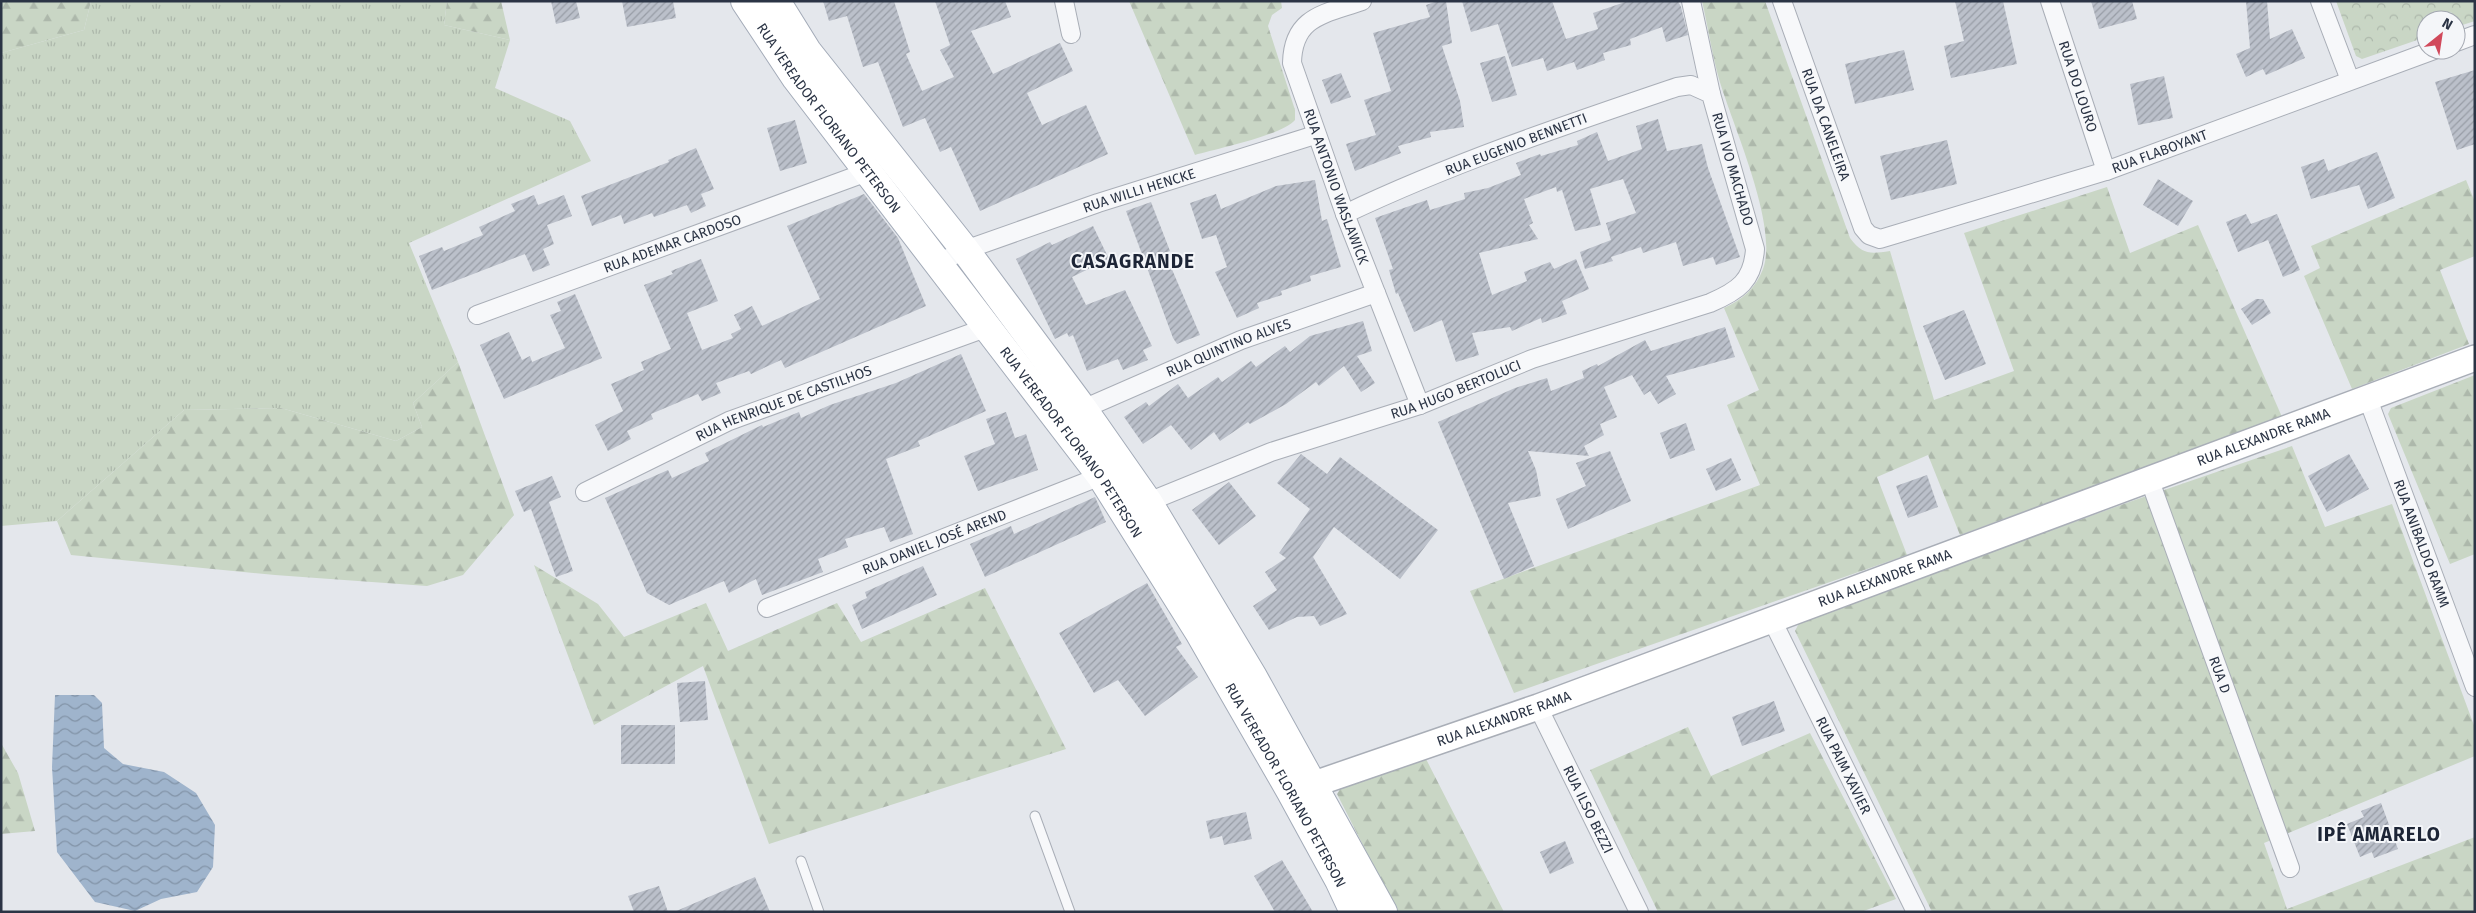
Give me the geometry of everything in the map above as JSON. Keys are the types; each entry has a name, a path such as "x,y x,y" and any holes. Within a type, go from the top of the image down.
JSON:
{"main road":[{"name":"RUA VEREADOR FLORIANO PETERSON","path":"745,1 796,78 1101,476 1199,632 1383,912"},
{"name":"RUA VEREADOR FLORIANO PETERSON","path":"776,1 807,51 965,250 1083,409 1148,502 1253,677 1302,787 1339,880 1354,912"}],"street":[{"path":"1064,1 1070,34"},
{"name":"RUA ANTONIO WASLAWICK","path":"1362,1 1313,18 1299,30 1292,47 1292,63 1315,135 1420,405"},
{"path":"1691,1 1712,94"},
{"name":"RUA DA CANELEIRA","path":"1782,1 1863,228 1869,235 1880,239"},
{"name":"RUA DO LOURO","path":"2050,1 2106,171"},
{"path":"2320,1 2350,80"},
{"name":"RUA FLABOYANT","path":"1880,239 2106,171 2416,56"},
{"name":"RUA IVO MACHADO","path":"1691,85 1712,94 1755,249 1754,267"},
{"name":"RUA EUGENIO BENNETTI","path":"1345,214 1378,198 1514,143 1677,87 1691,85"},
{"name":"RUA WILLI HENCKE","path":"938,263 965,250 1098,203 1315,135"},
{"name":"RUA ADEMAR CARDOSO","path":"477,315 867,172"},
{"name":"RUA HUGO BERTOLUCI","path":"1148,502 1271,452 1420,405 1532,359 1710,303 1731,294 1744,282 1754,267"},
{"name":"RUA QUINTINO ALVES","path":"1083,409 1241,340 1376,293"},
{"name":"RUA HENRIQUE DE CASTILHOS","path":"585,492 730,421 988,328"},
{"name":"RUA ALEXANDRE RAMA","path":"1302,787 1538,707 2150,481 2475,358"},
{"name":"RUA ANIBALDO RAMM","path":"2368,399 2475,687"},
{"name":"RUA DANIEL JOSÉ AREND","path":"767,608 1101,476"},
{"name":"RUA D","path":"2150,481 2290,868"},
{"name":"RUA PAIM XAVIER","path":"1772,620 1916,912"},
{"name":"RUA ILSO BEZZI","path":"1538,707 1639,912"}],"lane":[{"path":"1035,816 1070,912"},
{"path":"801,861 819,912"}],"green space":[{"path":"1,1 91,1 84,30 1,53"},
{"path":"91,1 447,1 444,25 510,40 495,88 570,121 591,161 409,243 458,362 413,403 422,427 396,441 281,408 184,410 57,521 1,526 1,53 84,30"},
{"path":"447,1 501,1 510,40 444,25"},
{"path":"1129,1 1281,1 1282,8 1272,15 1268,26 1295,110 1295,120 1288,126 1264,136 1195,155"},
{"path":"1702,1 1765,1 1850,238 1859,248 1867,252 1890,251 1934,400 2014,371 1964,233 2107,187 2130,253 2198,225 2282,417 1960,535 1928,455 1877,477 1907,555 1514,693 1470,591 1760,485 1727,405 1759,390 1724,308 1748,293 1760,276 1766,250 1765,228 1752,175 1719,79"},
{"path":"2336,1 2475,1 2475,21 2466,24 2466,10 2416,10 2416,40 2362,59 2356,56"},
{"path":"2466,180 2475,202 2475,256 2440,270 2469,344 2352,389 2304,276 2320,268 2311,246"},
{"path":"458,362 514,515 463,575 427,586 275,575 71,555 57,521 184,410 281,408 396,441 422,427 413,403"},
{"path":"2475,375 2475,554 2450,564 2388,414 2391,408"},
{"path":"2292,446 2325,527 2392,504 2475,728 2475,756 2264,843 2287,909 2475,837 2475,912 1932,912 1795,631 1800,621 2132,501"},
{"path":"534,565 598,604 624,637 706,603 728,651 837,603 861,642 985,588 1066,749 769,844 703,666 594,725"},
{"path":"1688,727 1711,776 1810,733 1896,899 1861,912 1658,912 1590,770"},
{"path":"1,743 18,773 35,831 1,834"},
{"path":"1425,757 1504,912 1397,912 1337,794 1342,786"}],"water":[{"path":"55,695 94,695 102,703 104,748 123,764 164,772 196,793 215,825 213,867 197,892 161,899 135,911 95,902 57,852 52,767"}],"building":[{"path":"551,1 576,1 580,18 556,24"},
{"path":"622,1 673,1 676,18 627,27"},
{"path":"823,1 894,1 910,52 906,54 922,91 954,77 940,50 950,45 935,1 1005,1 1011,17 971,31 993,74 1060,43 1073,71 1027,93 1042,125 1086,105 1108,154 980,211 951,147 940,152 925,118 903,127 878,62 863,67 847,16 829,21"},
{"path":"1438,1 1446,1 1452,43 1442,46 1460,101 1464,127 1430,132 1431,137 1398,146 1401,153 1355,171 1346,144 1376,135 1364,100 1391,91 1373,33 1430,17 1426,5"},
{"path":"1462,1 1552,1 1566,39 1598,29 1593,13 1628,1 1678,1 1688,35 1666,42 1662,27 1630,39 1631,45 1603,53 1605,60 1577,70 1574,62 1547,71 1543,58 1512,67 1498,24 1471,32"},
{"path":"1955,1 2003,1 2017,64 1951,78 1944,46 1964,41"},
{"path":"2091,1 2132,1 2137,19 2099,29"},
{"path":"2246,1 2267,1 2270,39 2292,29 2305,58 2266,75 2263,69 2246,77 2236,54 2250,48"},
{"path":"1904,50 1914,90 1855,104 1845,64"},
{"path":"1505,56 1517,95 1492,102 1480,63"},
{"path":"2475,70 2475,144 2457,150 2435,82"},
{"path":"1341,73 1351,97 1331,104 1322,80"},
{"path":"2164,76 2173,118 2138,125 2130,84"},
{"path":"1658,119 1667,151 1702,144 1708,168 1740,257 1716,265 1713,257 1683,266 1676,242 1643,253 1641,247 1611,257 1613,261 1585,269 1580,252 1611,240 1606,223 1636,213 1623,179 1590,189 1601,225 1575,231 1562,190 1557,192 1556,187 1524,199 1533,223 1529,225 1538,239 1479,253 1492,295 1527,281 1524,272 1550,262 1554,269 1576,259 1589,289 1562,301 1567,314 1542,323 1541,318 1512,331 1510,327 1472,333 1479,355 1456,362 1442,320 1414,332 1398,293 1396,294 1389,270 1393,269 1375,218 1427,200 1430,210 1465,199 1464,193 1488,188 1521,175 1516,163 1540,154 1541,156 1578,145 1577,141 1597,132 1608,161 1642,149 1636,126"},
{"path":"795,120 807,163 780,171 767,128"},
{"path":"1947,140 1957,184 1891,200 1880,156"},
{"path":"696,148 714,189 701,194 706,206 691,213 687,205 654,217 652,213 624,224 621,215 592,226 581,196 669,162 668,160"},
{"path":"2377,152 2395,198 2368,209 2359,185 2311,199 2301,167 2324,159 2328,171"},
{"path":"2158,179 2193,201 2178,226 2143,205"},
{"path":"1315,180 1322,221 1327,219 1341,267 1310,276 1311,281 1281,291 1282,295 1257,303 1259,308 1237,318 1215,272 1227,267 1216,235 1202,239 1190,203 1216,194 1221,209 1276,186"},
{"path":"864,194 898,238 926,306 785,368 781,360 751,374 749,371 716,383 721,393 702,401 698,394 651,414 653,419 627,431 631,439 608,451 595,425 623,411 611,384 644,370 641,362 671,349 644,285 673,274 671,271 701,259 718,301 687,313 702,350 733,338 731,334 741,329 734,315 752,306 762,326 820,299 787,226"},
{"path":"534,195 538,205 564,195 572,216 547,225 554,244 543,249 550,265 533,272 525,254 432,290 419,256 442,247 444,251 483,235 479,227 515,211 511,204"},
{"path":"1151,202 1170,251 1165,253 1200,335 1177,344 1173,338 1126,211"},
{"path":"2246,214 2251,224 2277,214 2300,270 2283,277 2268,240 2238,252 2226,222"},
{"path":"1093,226 1109,259 1072,277 1086,305 1125,290 1152,346 1143,350 1148,360 1123,370 1118,359 1087,371 1073,335 1069,337 1067,333 1055,339 1016,259 1050,242 1052,245"},
{"path":"575,294 602,358 504,399 480,345 509,332 522,360 530,356 532,362 565,348 550,315 561,311 557,302"},
{"path":"2256,299 2263,299 2271,313 2252,325 2241,309"},
{"path":"1964,310 1986,364 1945,380 1923,326"},
{"path":"1363,321 1372,351 1357,356 1375,383 1361,392 1344,366 1319,386 1316,382 1286,404 1250,424 1248,422 1220,441 1214,432 1191,450 1171,425 1143,444 1124,417 1146,402 1149,406 1178,384 1188,398 1218,377 1222,382 1251,361 1256,367 1285,346 1290,352 1310,336"},
{"path":"1725,327 1735,357 1666,376 1676,394 1658,404 1650,391 1644,395 1632,375 1604,387 1617,417 1600,424 1604,435 1584,446 1589,456 1528,451 1536,470 1541,496 1508,503 1534,566 1504,579 1438,422 1515,388 1547,378 1551,391 1584,378 1582,371 1597,364 1598,366 1645,340 1651,351"},
{"path":"961,354 986,411 918,441 920,446 886,459 913,534 890,542 884,527 845,539 848,547 818,559 823,572 762,595 756,579 729,593 724,581 669,605 647,593 605,498 668,470 672,478 709,461 705,453 762,425 763,427 799,412 801,418 830,405 896,383"},
{"path":"1006,412 1015,438 1026,434 1038,470 978,491 964,456 995,444 986,419"},
{"path":"1686,423 1695,450 1670,459 1660,433"},
{"path":"1610,451 1631,501 1568,529 1556,499 1586,486 1576,463"},
{"path":"1301,454 1327,474 1340,457 1438,530 1400,579 1334,527 1313,557 1347,614 1320,626 1314,616 1297,617 1269,630 1253,606 1277,590 1265,572 1286,558 1279,553 1310,509 1277,483"},
{"path":"2349,454 2369,489 2327,512 2308,476"},
{"path":"1731,458 1741,480 1716,491 1706,469"},
{"path":"1927,475 1938,507 1908,518 1896,486"},
{"path":"552,476 561,497 549,502 573,571 556,577 531,509 524,512 515,491"},
{"path":"1229,482 1256,516 1219,545 1192,510"},
{"path":"1095,497 1106,522 985,577 970,544 1011,526 1014,534"},
{"path":"923,566 937,595 862,629 852,605 867,598 865,592"},
{"path":"1147,583 1182,644 1176,647 1198,677 1145,716 1118,680 1094,693 1059,633"},
{"path":"705,681 708,720 680,722 677,683"},
{"path":"1774,701 1785,731 1742,746 1732,717"},
{"path":"621,725 675,725 675,764 621,764"},
{"path":"2381,803 2398,849 2374,858 2372,852 2360,857 2347,824 2364,817 2361,811"},
{"path":"1246,812 1252,839 1224,845 1222,836 1210,839 1206,821"},
{"path":"1565,841 1574,863 1550,874 1540,852"},
{"path":"1282,860 1313,912 1275,912 1254,876"},
{"path":"755,877 770,912 674,912"},
{"path":"659,886 668,912 634,912 628,896"}],"district":[{"name":"CASAGRANDE","path":"1133,261"},
{"name":"IPÊ AMARELO","path":"2379,834"}]}
